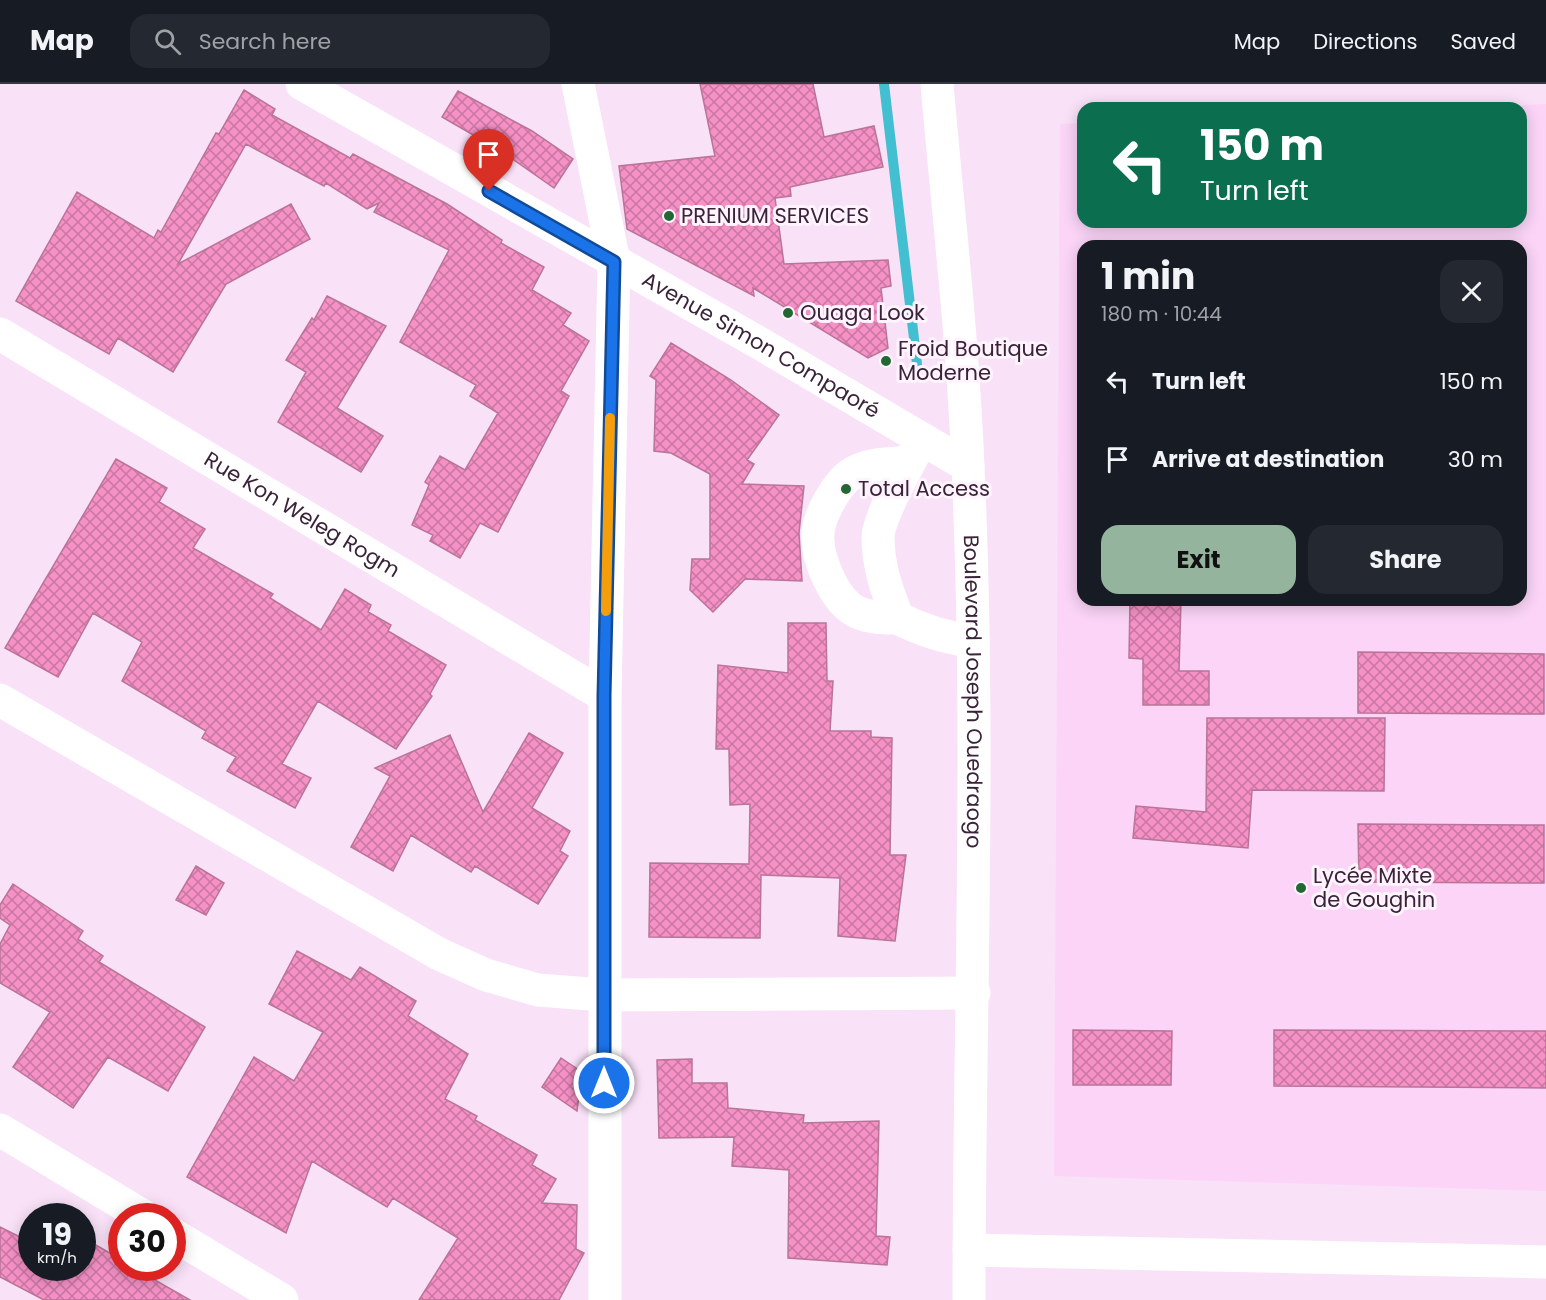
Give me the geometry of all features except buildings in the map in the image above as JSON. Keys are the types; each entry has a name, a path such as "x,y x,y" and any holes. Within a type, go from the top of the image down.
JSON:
{"street":[{"name":"Avenue Simon Compaoré","path":"302,84 614,262 916,451 968,466"},
{"path":"578,84 614,262 604,696 604,1300"},
{"name":"Boulevard Joseph Ouedraogo","path":"937,84 968,466 973,641 974,993 969,1300"},
{"name":"Rue Kon Weleg Rogm","path":"0,334 604,696"},
{"path":"898,618 881,569 878,535 916,451"},
{"path":"916,451 853,473 837,486 818,532 825,571 843,603 858,613 898,618 921,630 947,638 973,641"},
{"path":"0,700 439,954 486,975 538,990 603,995 974,993"},
{"path":"0,1130 121,1203"},
{"path":"186,1242 282,1300"},
{"path":"969,1250 1546,1263"}],"shaded area":[{"name":"Lycée Mixte de Goughin","path":"1546,104 1546,1191 1054,1176 1060,124 1077,123 1077,228 1527,228 1527,105"}],"waterway":[{"path":"884,84 917,364"}],"slow traffic":[{"path":"606,611 610,418"}],"place":[{"name":"PRENIUM SERVICES","path":"669,216"},
{"name":"Ouaga Look","path":"788,313"},
{"name":"Froid Boutique Moderne","path":"886,361"},
{"name":"Total Access","path":"846,489"},
{"name":"Lycée Mixte de Goughin","path":"1301,888"}],"route":[{"path":"489,191 614,262 604,696 604,1083"}]}
